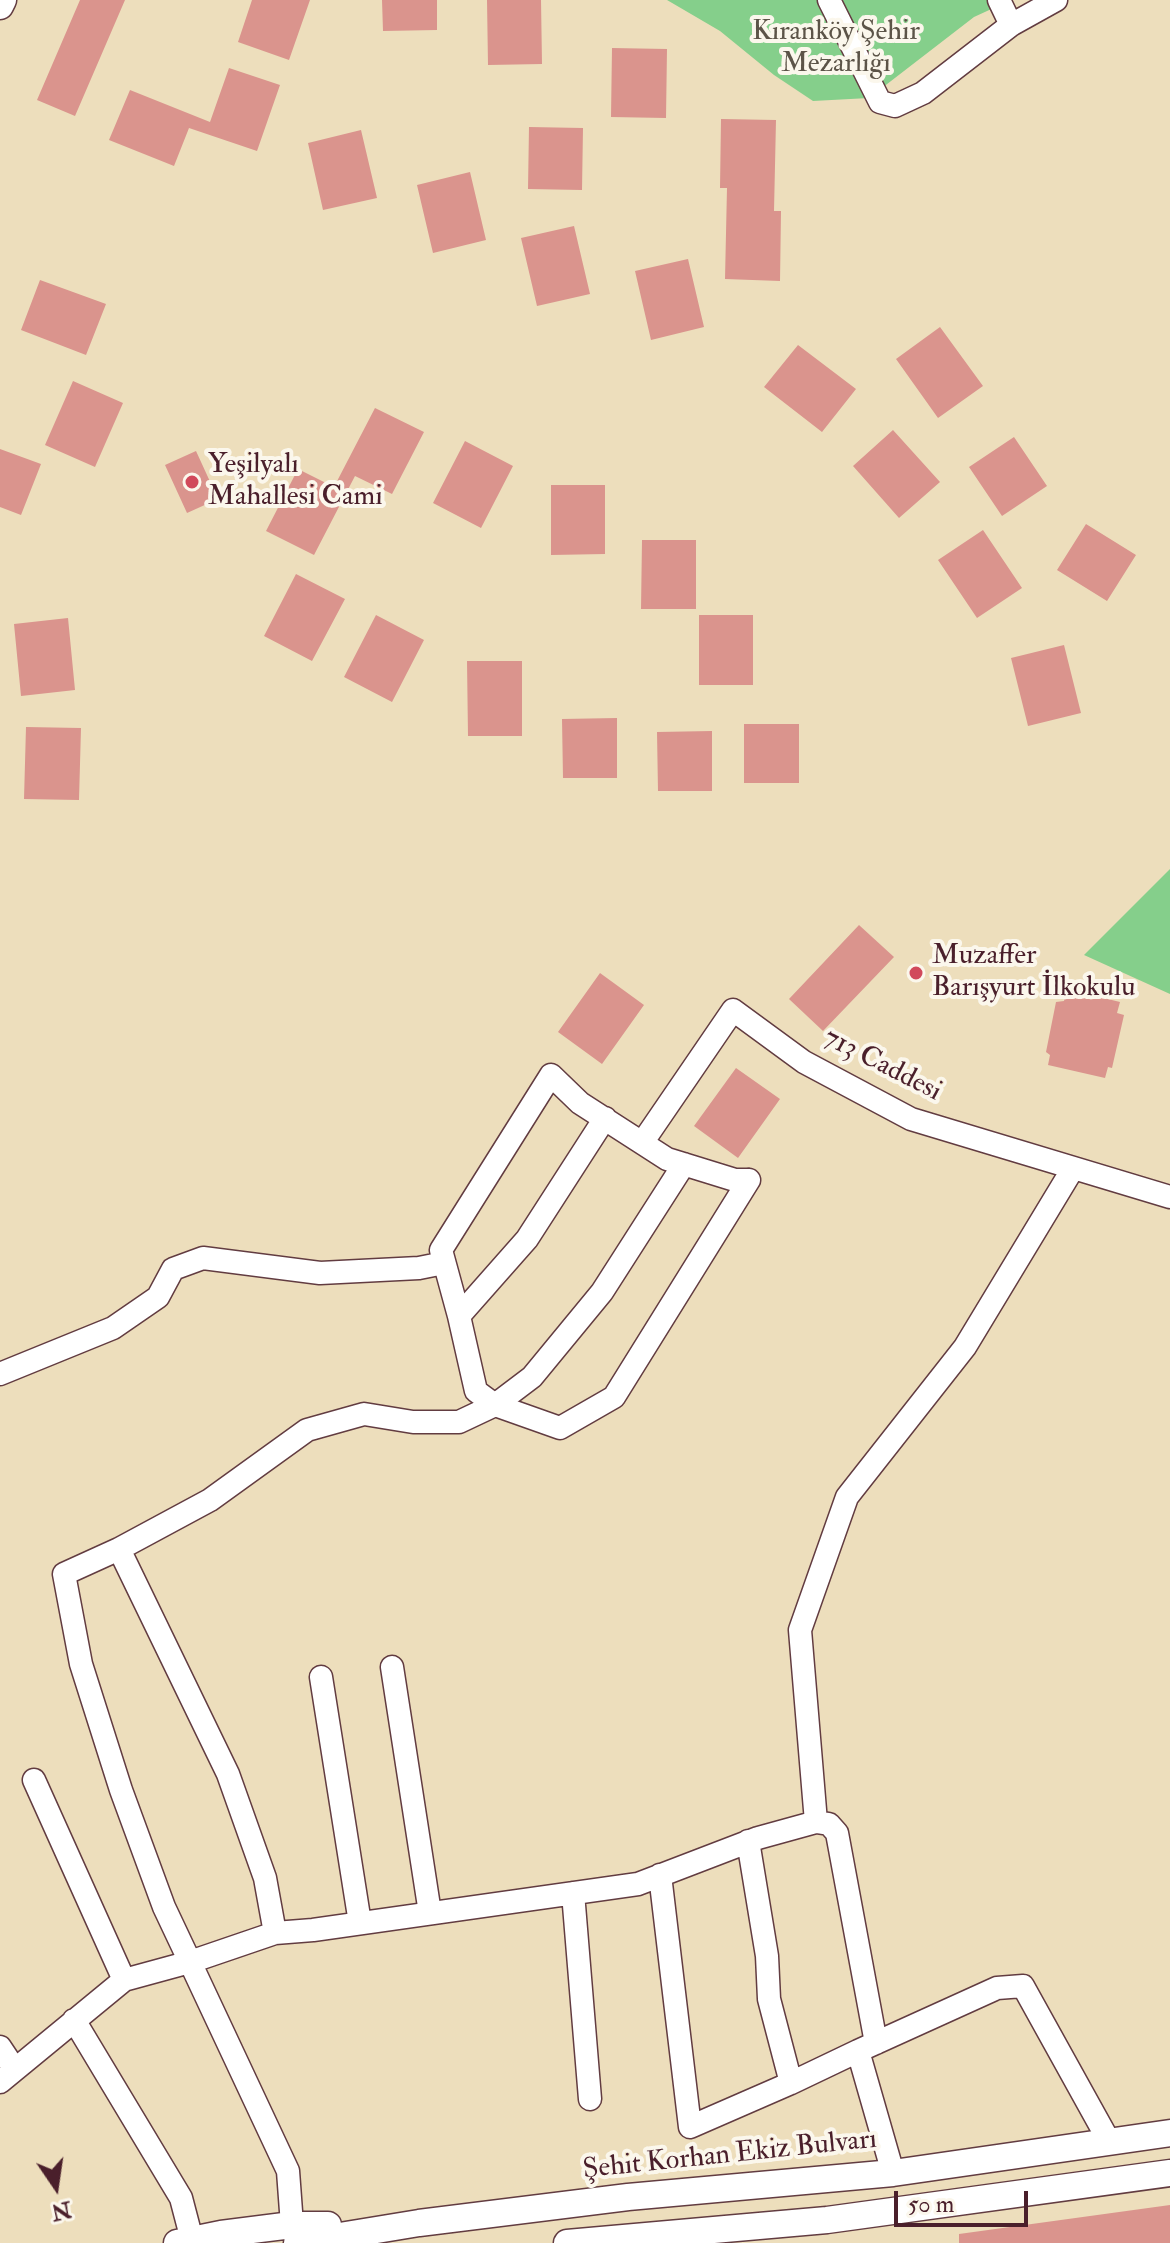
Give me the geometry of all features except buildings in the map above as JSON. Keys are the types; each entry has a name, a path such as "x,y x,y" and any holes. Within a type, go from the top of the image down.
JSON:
{"main road":[{"path":"0,6 3,0"},
{"name":"Şehit Korhan Ekiz Bulvarı","path":"184,2241 419,2223 628,2197 893,2173 1170,2133"},
{"path":"567,2243 827,2220 1170,2173"}],"street":[{"path":"829,0 880,102 895,106 923,93 1011,25 1056,0"},
{"path":"999,0 1011,25"},
{"name":"713 Caddesi","path":"642,1143 733,1010 804,1062 911,1119 1072,1170 1170,1197"},
{"path":"551,1075 580,1103 605,1118 667,1159 735,1180 749,1180 614,1397 560,1428 495,1405 476,1391 441,1250 551,1075"},
{"path":"459,1316 527,1239 605,1118"},
{"path":"294,2234 288,2171 164,1907 121,1790 81,1664 64,1574 119,1549 210,1500 307,1430 364,1414 413,1422 459,1422 495,1405 532,1377 602,1292 684,1164"},
{"path":"816,1822 800,1630 847,1497 965,1347 1072,1170"},
{"path":"0,1374 113,1328 158,1297 173,1269 203,1258 320,1273 419,1268 444,1263"},
{"path":"119,1549 228,1774 265,1878 275,1933"},
{"path":"392,1667 430,1913"},
{"path":"321,1677 360,1923"},
{"path":"34,1780 124,1980"},
{"path":"0,2047 7,2075 124,1980 190,1962 275,1933 638,1884 748,1841 816,1822 829,1824 837,1833 867,2047 893,2173"},
{"path":"748,1841 767,1956 769,1999 791,2083"},
{"path":"660,1875 690,2127 997,1988 1023,1986 1110,2143"},
{"path":"573,1893 590,2099"},
{"path":"74,2020 181,2198 184,2241"}],"green space":[{"name":"Kıranköy Şehir Mezarlığı","path":"667,0 1011,0 974,17 869,98 813,101 774,75 720,31"},
{"path":"1170,869 1170,994 1084,955"}],"place":[{"name":"Yeşilyalı Mahallesi Cami","path":"192,482"},
{"name":"Muzaffer Barışyurt İlkokulu","path":"916,973"}]}
